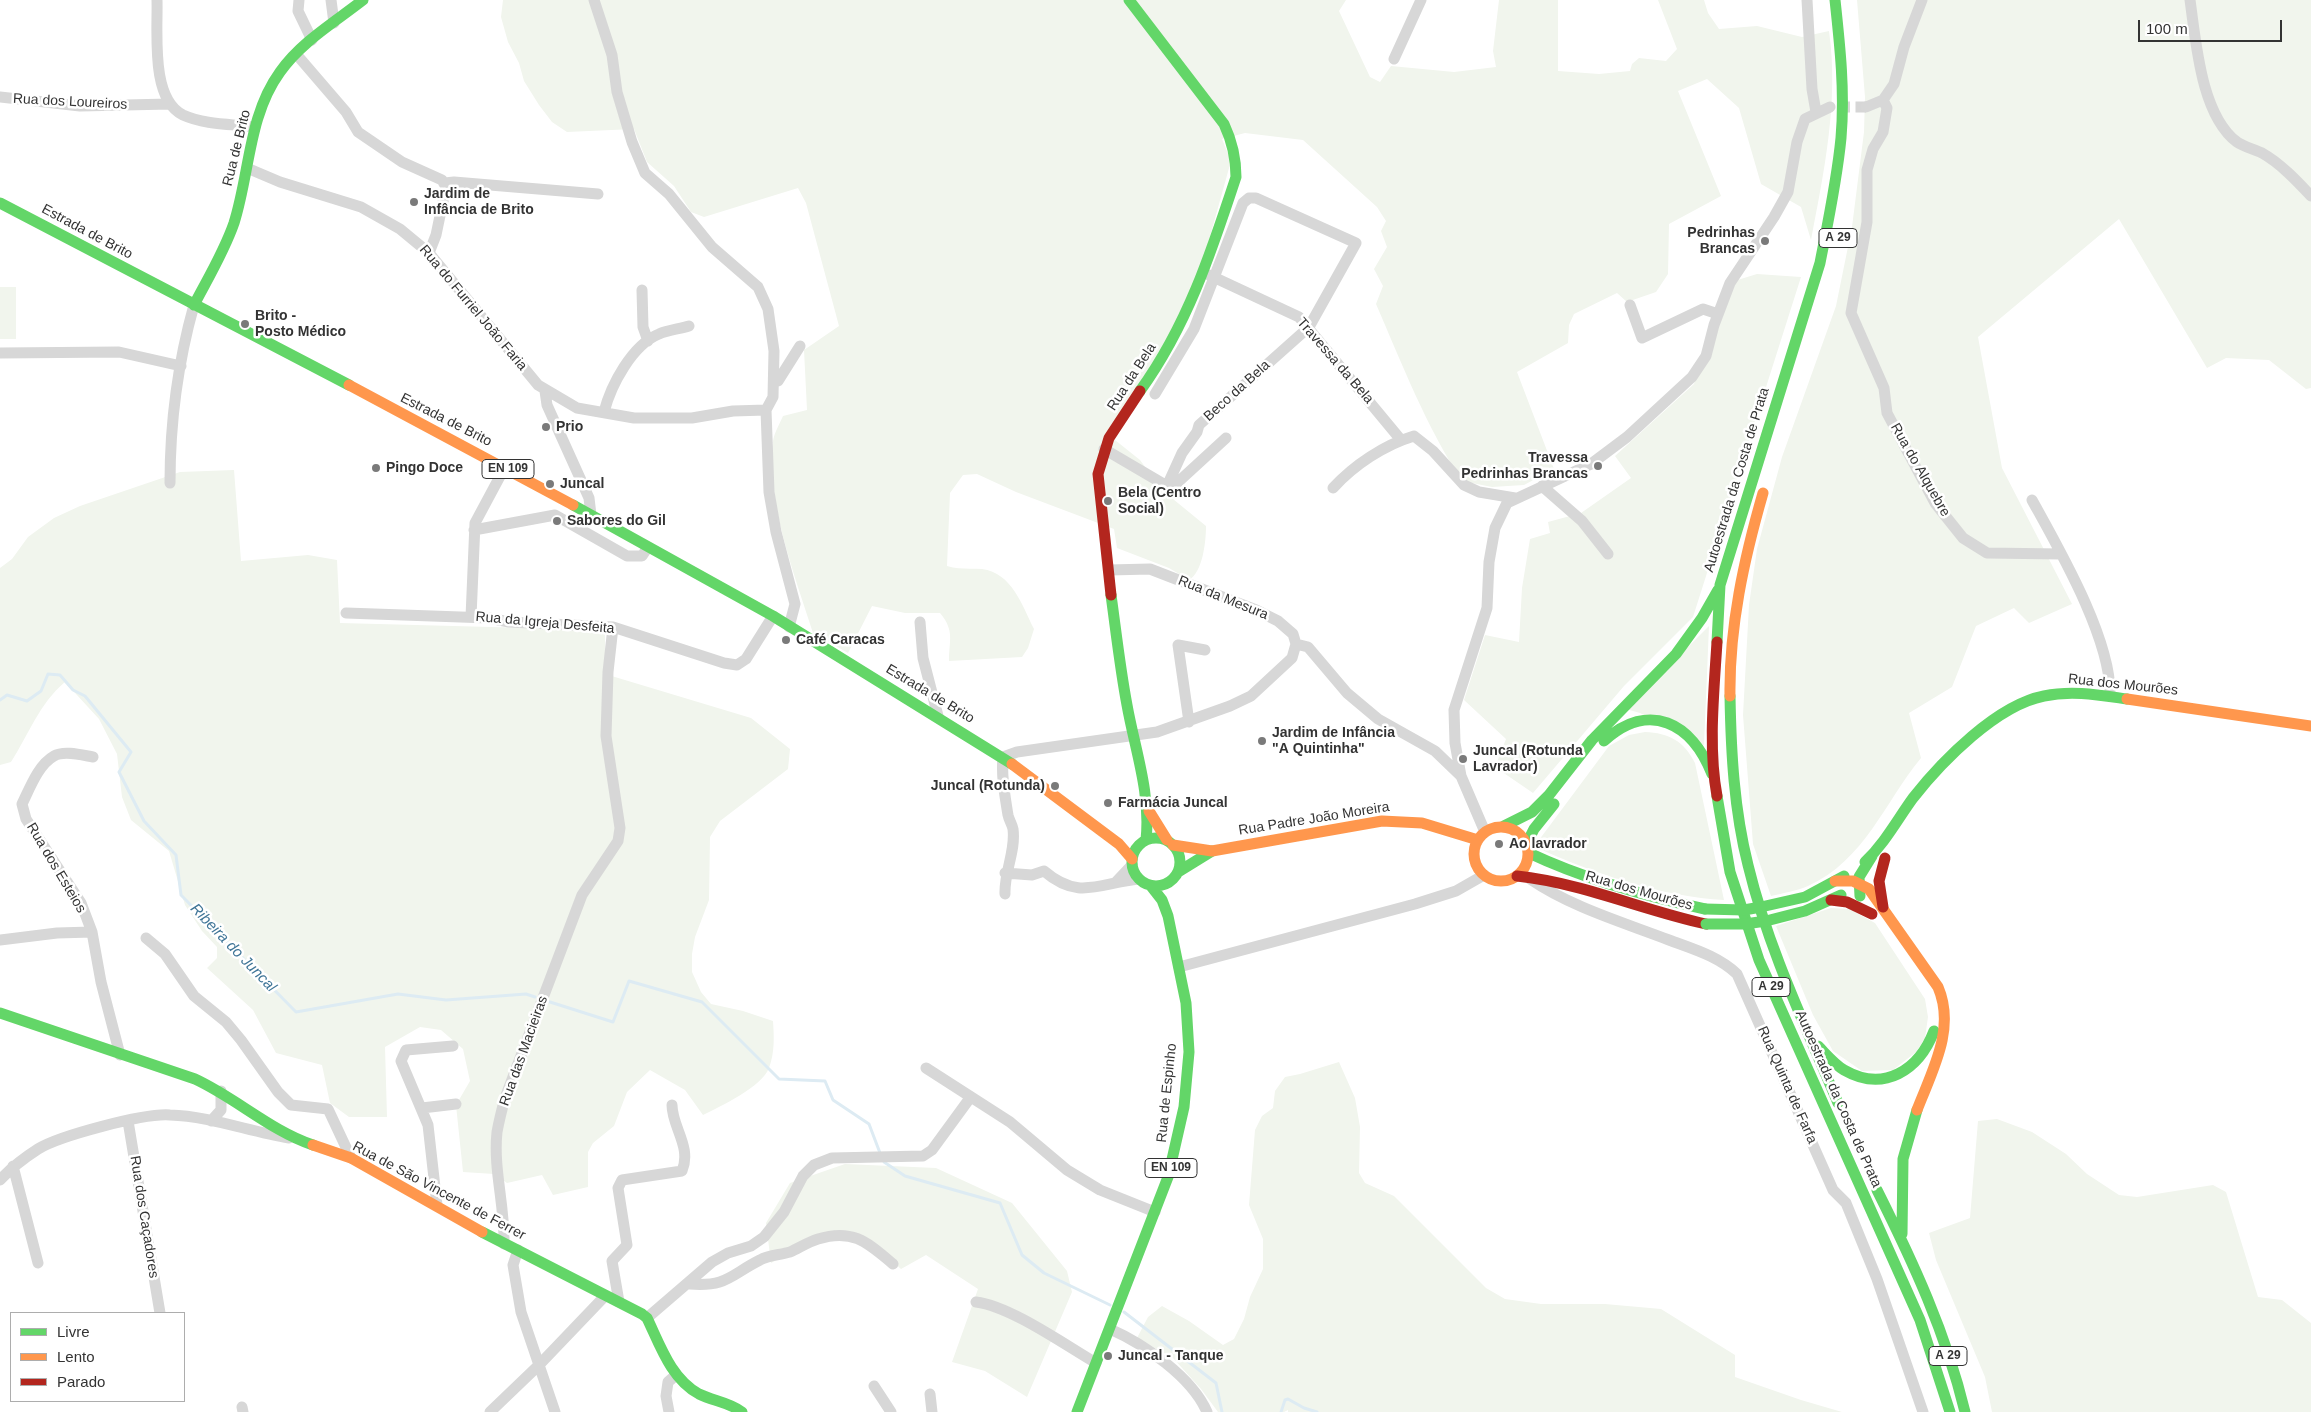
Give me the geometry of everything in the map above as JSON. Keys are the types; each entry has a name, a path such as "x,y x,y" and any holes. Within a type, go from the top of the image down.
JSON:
{"main road":[{"name":"Rua de Brito","path":"194,305 223,251 237,213 255,127 273,82 312,40 363,0"},
{"name":"Rua da Bela","path":"1129,0 1224,124 1233,142 1236,177 1203,272 1174,339 1104,449 1098,474 1127,705 1148,809 1142,842"},
{"name":"Autoestrada da Costa de Prata","path":"1835,0 1842,66 1842,99 1841,137 1831,208 1820,263 1720,585 1714,687 1714,779 1730,872 1759,960 1920,1320 1950,1412"},
{"path":"1854,98 1854,130"},
{"path":"1849,173 1852,147"},
{"name":"Estrada de Brito","path":"0,203 505,467 773,616 1003,757 1119,844 1132,862"},
{"name":"Autoestrada da Costa de Prata","path":"1765,485 1740,577 1732,630 1728,685 1730,736 1748,868 1769,931 1845,1118"},
{"path":"1714,779 1699,747 1684,731 1662,721 1650,720 1625,725 1606,738 1534,829 1522,876 1503,881 1484,875 1475,859 1474,849 1481,836 1532,812 1549,795 1592,740 1676,654 1702,618 1720,585"},
{"name":"Rua dos Mourões","path":"1528,848 1547,863 1667,901 1705,909 1744,910 1806,897 1835,881 1872,856 1881,848 1927,780 1971,739 2012,709 2030,700 2058,693 2110,696 2311,726"},
{"name":"Rua dos Mourões","path":"1522,876 1553,880 1664,916 1706,924 1745,924 1784,919 1811,910 1830,900 1858,883 1885,858 1950,758"},
{"name":"Rua da Bela","path":"1148,809 1170,843"},
{"name":"Rua Padre João Moreira","path":"1170,843 1212,851 1382,821 1422,823 1481,836"},
{"path":"1504,826 1520,833 1528,848"},
{"path":"1119,844 1160,838 1170,843"},
{"path":"1132,862 1142,842"},
{"name":"EN 109","path":"1170,843 1180,858 1175,876"},
{"name":"Rua Padre João Moreira","path":"1175,876 1190,864 1205,858 1212,851"},
{"path":"1858,883 1862,871 1872,856"},
{"path":"1879,912 1879,881 1885,858"},
{"name":"EN 109","path":"1132,862 1138,879 1151,886"},
{"path":"1151,886 1166,884 1175,876"},
{"name":"Rua de Espinho","path":"1168,910 1175,876"},
{"path":"1814,1041 1844,1070 1863,1078 1885,1077 1903,1073 1917,1062 1927,1049 1934,1032 1935,1014 1931,997 1879,912 1869,889 1858,883 1835,881"},
{"name":"Rua de Espinho","path":"1076,1412 1155,1212 1177,1148 1189,1034 1186,1003 1168,910 1159,894 1151,886"},
{"path":"1830,900 1857,905 1879,912 1938,987 1945,1004 1944,1028 1938,1052 1907,1137 1902,1173 1902,1240"},
{"name":"Rua de São Vincente de Ferrer","path":"0,1013 195,1079 221,1091 294,1139 351,1158 504,1244 647,1318"},
{"name":"Autoestrada da Costa de Prata","path":"1873,1180 1902,1240 1959,1387 1965,1412"},
{"path":"647,1318 676,1375 690,1390 734,1406 742,1412"}],"street":[{"path":"157,0 158,69 162,87 170,104 182,114 199,120 255,127"},
{"path":"299,0 298,11 312,40"},
{"path":"331,0 334,23"},
{"path":"594,0 612,55 617,92 632,142 645,173 669,194 712,247 758,287 768,309 774,351 773,397 766,410 769,492 776,532 795,604 789,627"},
{"path":"1394,59 1421,0"},
{"path":"1807,0 1812,89 1816,112"},
{"path":"1866,107 1884,100 1894,84 1904,47 1922,0"},
{"path":"2190,0 2202,76 2217,118 2237,142 2263,154 2298,182 2311,196"},
{"path":"297,55 346,112 358,132 402,162 445,183 446,187 436,235 429,253"},
{"name":"Rua dos Loureiros","path":"0,98 80,106 170,104"},
{"name":"Rua do Alquebre","path":"1884,100 1887,108 1883,132 1873,149 1867,170 1868,222 1851,313 1884,388 1887,413 1936,503 1963,538 1987,553 2061,554"},
{"path":"1481,836 1461,776 1455,743 1454,710 1487,608 1489,562 1495,528 1506,503 1591,464 1627,437 1692,378 1706,356 1718,314 1730,283 1788,192 1797,142 1805,119 1816,112 1830,107"},
{"name":"Rua do Furriel João Faria","path":"247,168 280,182 361,207 400,229 429,253 511,353 545,391 547,405 589,498 591,515"},
{"path":"445,183 454,182 598,194"},
{"name":"Beco da Bela","path":"1167,486 1182,453 1197,432 1199,425 1309,327 1356,243 1256,198 1249,198"},
{"name":"Rua da Bela","path":"1155,394 1194,329 1243,203 1249,198"},
{"name":"Travessa da Bela","path":"1203,272 1299,317 1401,440"},
{"path":"642,290 643,327 648,341"},
{"path":"170,483 172,432 194,305"},
{"path":"1630,305 1642,338 1703,309 1718,314"},
{"path":"604,412 621,369 648,341 658,334 689,326"},
{"path":"774,382 778,380 800,346"},
{"path":"0,354 119,352 182,366"},
{"path":"545,391 577,408 634,418 692,418 733,411 766,410"},
{"path":"1333,488 1350,470 1401,440 1414,436 1433,451 1464,485 1479,492 1516,498"},
{"path":"1104,449 1167,486 1177,483 1226,438"},
{"path":"471,617 474,530 505,467"},
{"path":"1542,486 1582,520 1608,554"},
{"path":"2032,500 2073,576 2099,641 2110,683 2110,696"},
{"path":"474,530 555,515 627,556 642,556 648,547"},
{"name":"Rua da Mesura","path":"1109,570 1150,569 1256,610 1278,621 1293,634 1296,644 1308,647 1348,693 1378,718 1435,752 1461,776"},
{"name":"Rua da Igreja Desfeita","path":"346,613 471,617 509,622 613,627 724,663 737,665 746,659 773,616"},
{"path":"920,622 922,658 938,716"},
{"name":"Rua das Macieiras","path":"504,1244 505,1220 497,1163 497,1132 505,1098 582,895 618,841 620,828 606,736 608,672 613,627"},
{"path":"1005,894 1005,873 1013,847 1013,829 1008,814 1002,768 1003,757 1017,752 1134,737 1189,722 1250,696 1292,658 1296,644"},
{"path":"1189,722 1178,645 1205,650"},
{"path":"1435,752 1446,750 1455,743"},
{"name":"Rua dos Esteios","path":"93,757 71,754 55,756 37,773 22,804 26,819 81,904 92,932 101,982 120,1055"},
{"path":"1114,883 1122,878 1132,862"},
{"path":"1005,873 1032,875 1044,870 1068,887 1085,890 1138,879"},
{"path":"1179,967 1415,904 1456,891 1484,875"},
{"name":"Rua Quinta de Farfa","path":"1522,876 1547,891 1718,959 1736,974 1833,1190 1846,1204 1880,1287 1923,1412"},
{"path":"0,940 57,933 92,932"},
{"path":"146,938 165,954 194,996 226,1022 278,1092 291,1105 328,1109 351,1158"},
{"path":"437,1205 428,1125 401,1061 406,1050 453,1046"},
{"path":"926,1068 1010,1122 1067,1170 1100,1190 1155,1212"},
{"path":"211,1121 221,1110 221,1091"},
{"path":"647,1318 690,1284 712,1262 728,1253 751,1246 764,1237 784,1212 803,1176 814,1165 832,1158 923,1156 932,1150 970,1098"},
{"path":"422,1108 456,1104"},
{"path":"619,1302 612,1261 627,1245 618,1188 622,1180 682,1170 685,1159 682,1135 672,1116 672,1105"},
{"path":"0,1180 13,1166 40,1148 75,1134 143,1117 169,1114 294,1139"},
{"name":"Rua dos Caçadores","path":"128,1121 160,1312"},
{"path":"13,1166 38,1263"},
{"path":"690,1284 709,1286 725,1282 761,1259 790,1252 818,1239 838,1236 854,1236 866,1242 893,1264"},
{"path":"518,1250 513,1265 521,1312 555,1412"},
{"path":"490,1412 539,1365 604,1297"},
{"path":"976,1302 988,1304 1020,1319 1096,1364"},
{"path":"1110,1329 1124,1335 1174,1370 1201,1398 1207,1412"},
{"path":"669,1412 666,1396 668,1382 676,1375"},
{"path":"874,1386 891,1412"},
{"path":"930,1394 932,1412"}],"shaded area":[{"path":"503,0 1346,0 1339,11 1370,77 1380,82 1391,66 1454,72 1496,67 1493,51 1499,0 1558,0 1558,71 1599,74 1630,71 1632,64 1639,58 1666,61 1677,49 1658,0 1704,0 1708,13 1719,29 1757,26 1802,37 1829,31 1832,57 1832,84 1829,136 1811,240 1801,207 1761,184 1739,108 1707,79 1678,91 1721,196 1669,224 1668,274 1656,292 1627,302 1617,293 1574,314 1569,325 1568,343 1517,372 1554,469 1524,485 1492,487 1462,481 1426,417 1376,304 1383,286 1374,269 1387,247 1381,231 1386,221 1377,207 1303,140 1245,133 1222,139 1231,161 1202,265 1166,342 1110,436 1140,460 1162,490 1206,526 1203,556 1194,576 1189,580 1169,568 1117,548 1114,529 1016,492 977,474 963,475 950,493 947,566 982,569 992,572 1008,583 1015,591 1034,629 1028,648 1022,657 949,661 950,641 948,625 940,613 905,613 872,606 848,653 813,633 790,563 774,490 772,465 773,441 776,431 783,416 807,410 804,350 839,326 806,203 798,188 704,217 691,212 674,186 647,162 634,129 567,132 552,122 524,81 519,63 508,42 501,17"},
{"path":"1857,0 2311,0 2311,388 2306,389 2269,360 2226,358 2207,368 2119,219 1978,337 2002,468 2072,604 2029,623 2014,608 1976,626 1952,687 1909,713 1921,758 1872,829 1859,846 1828,875 1804,888 1771,896 1753,844 1743,715 1749,605 1757,549 1782,457 1836,306 1852,227 1864,132 1865,97"},
{"path":"1757,274 1801,277 1693,617 1624,686 1533,793 1495,767 1506,739 1464,700 1485,635 1519,642 1522,588 1530,539 1550,533 1548,522 1581,513 1631,478 1615,456 1694,384 1703,353 1731,282"},
{"path":"0,287 16,287 16,339 0,339"},
{"path":"234,470 241,561 308,555 337,560 340,623 605,630 605,674 751,718 790,749 788,769 720,821 710,837 709,900 695,937 692,954 692,972 701,992 711,1004 743,1011 773,1021 774,1044 769,1068 765,1075 750,1089 703,1115 685,1090 650,1070 627,1092 614,1126 593,1143 588,1152 588,1187 553,1195 542,1175 507,1183 494,1174 463,1172 456,1105 470,1081 463,1049 441,1030 420,1027 385,1047 387,1117 349,1117 330,1103 322,1065 276,1053 253,1010 207,968 217,958 217,947 202,931 185,905 169,851 131,820 122,797 117,754 99,719 65,682 41,710 11,762 0,765 0,568 12,559 28,537 54,518 80,506 180,472"},
{"path":"1709,626 1704,745 1640,713 1626,709"},
{"path":"1645,732 1661,734 1675,740 1686,749 1695,763 1724,900 1678,894 1630,883 1540,849 1539,840 1609,746 1629,735"},
{"path":"1831,908 1849,909 1875,923 1925,999 1928,1017 1925,1038 1916,1052 1893,1070 1862,1071 1833,1051 1813,1015 1776,926"},
{"path":"1339,1062 1355,1098 1360,1127 1359,1173 1365,1183 1394,1196 1486,1288 1505,1299 1541,1304 1605,1304 1661,1309 1735,1355 1735,1377 1842,1412 1288,1412 1288,1410 1284,1412 1218,1412 1201,1389 1173,1358 1137,1338 1148,1317 1162,1306 1189,1321 1223,1345 1234,1339 1244,1319 1250,1297 1263,1269 1263,1239 1249,1205 1255,1130 1262,1116 1273,1108 1275,1091 1285,1077"},
{"path":"1997,1119 2032,1132 2066,1154 2087,1174 2119,1195 2137,1197 2213,1185 2226,1192 2258,1297 2282,1300 2311,1323 2311,1412 1992,1412 1985,1377 1936,1260 1929,1233 1970,1218 1978,1121"},
{"path":"845,1164 936,1168 1012,1203 1067,1271 1072,1292 1027,1397 985,1371 952,1362 978,1289 926,1255 901,1269 881,1250 868,1241 857,1237 845,1236 819,1242 771,1263 766,1223 790,1183"}],"waterway":[{"name":"Ribeira do Juncal","path":"0,700 7,695 27,701 41,691 48,674 60,675 73,690 85,696 131,752 119,772 144,821 176,855 181,895 296,1012 398,994 446,1000 526,994 535,997"},
{"name":"Ribeira do Juncal","path":"550,1002 613,1022 629,981 702,1002 779,1079 825,1081 833,1100 869,1124 880,1153"},
{"name":"Ribeira do Juncal","path":"884,1162 905,1176 1000,1203 1022,1255 1044,1273 1110,1305"},
{"name":"Ribeira do Juncal","path":"1124,1312 1216,1383 1222,1412"},
{"name":"Ribeira do Juncal","path":"1281,1412 1285,1400 1288,1399 1304,1408 1317,1412"}],"tunnel":[{"path":"1839,107 1866,107"}],"traffic: fast":[{"path":"194,305 221,255 234,223 251,145 269,89 288,61 298,51 363,0"},
{"path":"1129,0 1224,124 1233,150 1236,170 1236,177 1227,205 1196,288 1171,341 1140,391"},
{"path":"1717,642 1720,585 1820,263 1832,201 1841,138 1842,104 1835,0"},
{"path":"0,203 349,385"},
{"path":"573,505 773,616 1012,764"},
{"path":"1504,826 1532,812 1549,795 1592,740 1676,654 1702,618 1718,590"},
{"path":"1111,595 1130,722 1144,788 1147,823 1146,840"},
{"path":"1865,862 1885,839 1925,783 1972,736 1990,722 2026,701 2054,694 2086,694 2127,699"},
{"path":"1730,696 1734,781 1739,823 1756,896 1800,1015 1838,1103"},
{"path":"1604,741 1621,729 1637,722 1653,720 1667,723 1681,730 1693,742 1712,774"},
{"path":"1717,796 1730,872 1759,960 1920,1320 1950,1412"},
{"path":"1527,843 1534,829 1554,804"},
{"path":"1151,838 1161,838 1173,845 1180,857 1180,862 1180,867 1173,879 1161,886 1151,886 1143,882 1136,875 1132,867 1132,857 1136,849 1143,842 1151,838"},
{"path":"1178,872 1212,851"},
{"path":"1529,853 1571,871 1615,886 1705,909"},
{"path":"1860,896 1859,877 1872,856"},
{"path":"1761,907 1805,897 1844,876"},
{"path":"1077,1412 1168,1177 1184,1107 1189,1052 1186,1003 1168,916 1162,900 1151,886"},
{"path":"1766,921 1805,911 1841,895"},
{"path":"1705,909 1744,910 1761,907"},
{"path":"1706,924 1745,924 1766,921"},
{"path":"0,1013 195,1079 225,1095 268,1123 313,1145"},
{"path":"1818,1046 1833,1062 1844,1070 1859,1077 1886,1078 1898,1074 1909,1067 1919,1057 1934,1031"},
{"path":"1902,1234 1903,1159 1917,1110"},
{"path":"1877,1190 1927,1298 1948,1354 1965,1412"},
{"path":"482,1232 642,1314 647,1318 667,1360 689,1388 742,1412"}],"traffic: slow":[{"path":"349,385 573,505"},
{"path":"1730,696 1732,644 1739,593 1763,493"},
{"path":"2127,699 2311,726"},
{"path":"1012,764 1119,844 1132,859"},
{"path":"1149,811 1167,840"},
{"path":"1173,845 1212,851 1382,821 1422,823 1478,840"},
{"path":"1496,827 1506,827 1516,831 1524,839 1528,854 1524,869 1516,877 1506,881 1496,881 1486,877 1478,869 1474,859 1474,849 1478,839 1486,831 1496,827"},
{"path":"1835,881 1853,881 1869,889 1938,987 1943,1003 1943,1034 1935,1065 1917,1110"},
{"path":"313,1145 351,1158 482,1232"}],"traffic: jam":[{"path":"1111,595 1098,474 1109,438 1140,391"},
{"path":"1717,642 1712,739 1717,796"},
{"path":"1883,907 1879,881 1885,858"},
{"path":"1517,876 1565,884 1706,924"},
{"path":"1831,900 1847,902 1872,914"}],"place":[{"name":"Jardim de Infância de Brito","path":"414,202"},
{"name":"Pedrinhas Brancas","path":"1765,241"},
{"name":"Brito - Posto Médico","path":"245,324"},
{"name":"Prio","path":"546,427"},
{"name":"Travessa Pedrinhas Brancas","path":"1598,466"},
{"name":"Pingo Doce","path":"376,468"},
{"name":"Juncal","path":"550,484"},
{"name":"Bela (Centro Social)","path":"1108,501"},
{"name":"Sabores do Gil","path":"557,521"},
{"name":"Café Caracas","path":"786,640"},
{"name":"Jardim de Infância \"A Quintinha\"","path":"1262,741"},
{"name":"Juncal (Rotunda Lavrador)","path":"1463,759"},
{"name":"Juncal (Rotunda)","path":"1055,786"},
{"name":"Farmácia Juncal","path":"1108,803"},
{"name":"Ao lavrador","path":"1499,844"},
{"name":"Juncal - Tanque","path":"1108,1356"}]}
